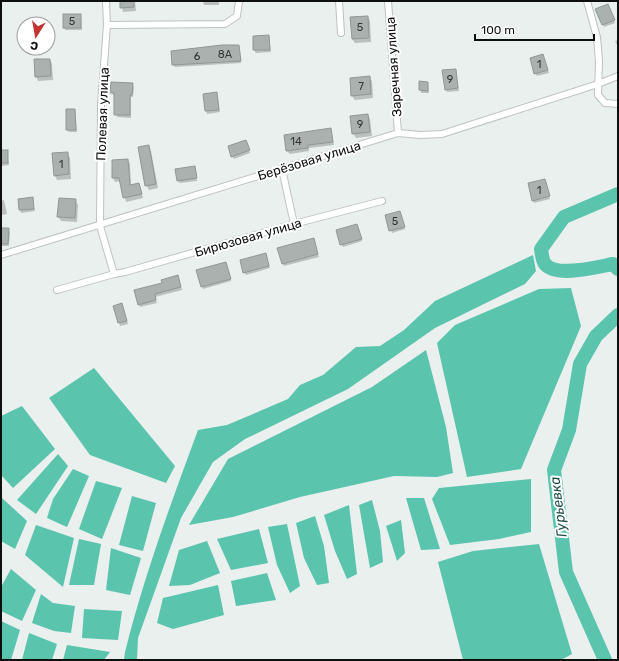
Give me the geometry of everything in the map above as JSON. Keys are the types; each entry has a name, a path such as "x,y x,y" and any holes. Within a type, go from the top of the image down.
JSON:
{"street":[{"name":"Полевая улица","path":"100,226 101,104 107,25 106,1"},
{"path":"107,25 225,24 237,16 239,1"},
{"path":"339,1 341,33"},
{"name":"Заречная улица","path":"388,1 398,133"},
{"path":"587,1 597,37 598,95 605,103 618,104"},
{"name":"Берёзовая улица","path":"1,255 100,226 398,133 420,135 442,134 598,84 618,76"},
{"path":"282,169 294,224"},
{"name":"Бирюзовая улица","path":"57,290 382,201"},
{"path":"100,226 114,274"}],"shaded area":[{"path":"533,255 536,271 525,284 435,328 348,389 245,439 213,462 181,518 138,638 137,660 124,660 132,624 149,568 198,430 227,425 288,399 300,385 323,375 356,347 380,346 404,330 435,301"},
{"path":"571,288 581,326 521,469 467,477 437,343 455,325 539,289"},
{"path":"426,350 446,427 453,473 437,477 394,476 300,497 233,517 189,525 228,459 372,387"},
{"path":"94,368 175,466 166,483 90,455 49,398"},
{"path":"22,406 55,449 13,488 1,475 1,416"},
{"path":"58,454 68,466 36,514 17,500"},
{"path":"73,469 89,476 67,527 47,518 53,499"},
{"path":"531,479 531,532 499,539 450,545 432,499 439,488"},
{"path":"96,481 122,488 102,539 79,529"},
{"path":"132,496 156,503 143,551 119,545"},
{"path":"1,497 27,521 15,549 1,541"},
{"path":"406,498 424,498 440,549 421,550"},
{"path":"372,500 380,531 383,562 370,568 359,505"},
{"path":"349,505 357,574 347,579 335,551 324,515"},
{"path":"315,516 324,546 329,583 317,585 304,558 296,523"},
{"path":"401,520 405,553 397,561 386,526"},
{"path":"287,524 300,586 290,593 277,565 268,527"},
{"path":"36,525 74,538 63,587 25,555"},
{"path":"259,529 268,563 231,570 217,539"},
{"path":"79,539 101,544 94,585 69,585"},
{"path":"207,541 220,573 190,585 169,586 179,550"},
{"path":"539,544 572,654 561,660 463,660 438,562 473,551"},
{"path":"111,548 141,558 130,595 106,590"},
{"path":"11,569 36,590 22,621 1,611 1,587"},
{"path":"267,573 276,600 236,606 231,581"},
{"path":"218,585 224,615 173,629 157,623 163,598"},
{"path":"41,594 53,603 75,606 71,633 54,631 32,623"},
{"path":"84,609 122,611 118,640 82,638"},
{"path":"1,621 20,630 11,660 1,660"},
{"path":"29,633 57,644 52,660 22,660"},
{"path":"67,645 110,652 104,660 63,660"}],"building":[{"path":"120,1 134,1 134,7 120,8"},
{"path":"608,4 615,20 602,25 595,9"},
{"path":"63,14 81,14 81,28 63,28"},
{"path":"368,16 369,38 352,39 350,17"},
{"path":"269,35 270,50 253,50 253,36"},
{"path":"222,45 239,45 241,61 172,65 171,51"},
{"path":"543,54 548,70 534,74 530,58"},
{"path":"34,59 50,59 51,76 35,77"},
{"path":"456,69 458,88 445,90 442,70"},
{"path":"370,76 371,94 351,96 350,78"},
{"path":"419,81 428,82 428,91 419,90"},
{"path":"111,82 133,83 132,95 130,95 130,115 114,115 114,93 110,93"},
{"path":"217,92 219,110 205,111 203,94"},
{"path":"66,109 75,109 76,130 66,130"},
{"path":"368,114 370,132 352,134 350,116"},
{"path":"331,128 333,142 308,145 308,148 286,151 284,135"},
{"path":"246,140 250,150 231,157 228,146"},
{"path":"149,145 156,184 145,186 138,147"},
{"path":"1,150 8,150 8,163 1,163"},
{"path":"68,152 69,174 54,176 52,153"},
{"path":"128,159 130,185 139,183 142,194 123,198 119,178 112,178 112,160"},
{"path":"195,166 197,178 177,181 175,169"},
{"path":"545,179 550,196 532,201 528,183"},
{"path":"33,197 34,209 19,210 18,199"},
{"path":"59,198 76,199 75,218 57,217"},
{"path":"400,211 405,227 389,231 385,215"},
{"path":"357,224 362,239 340,245 336,230"},
{"path":"1,228 9,228 8,244 1,244"},
{"path":"314,238 318,254 282,264 277,248"},
{"path":"266,253 269,266 243,273 240,260"},
{"path":"226,262 231,279 201,287 196,270"},
{"path":"178,275 181,287 155,294 156,300 138,305 134,290 162,283 161,280"},
{"path":"122,303 127,321 118,323 113,306"}],"waterway":[{"name":"Гурьевка","path":"618,194 564,217 541,249 545,264 550,268 567,271 613,264 618,269"},
{"name":"Гурьевка","path":"605,660 566,572 554,470 569,430 580,364 596,336 618,315"}]}
